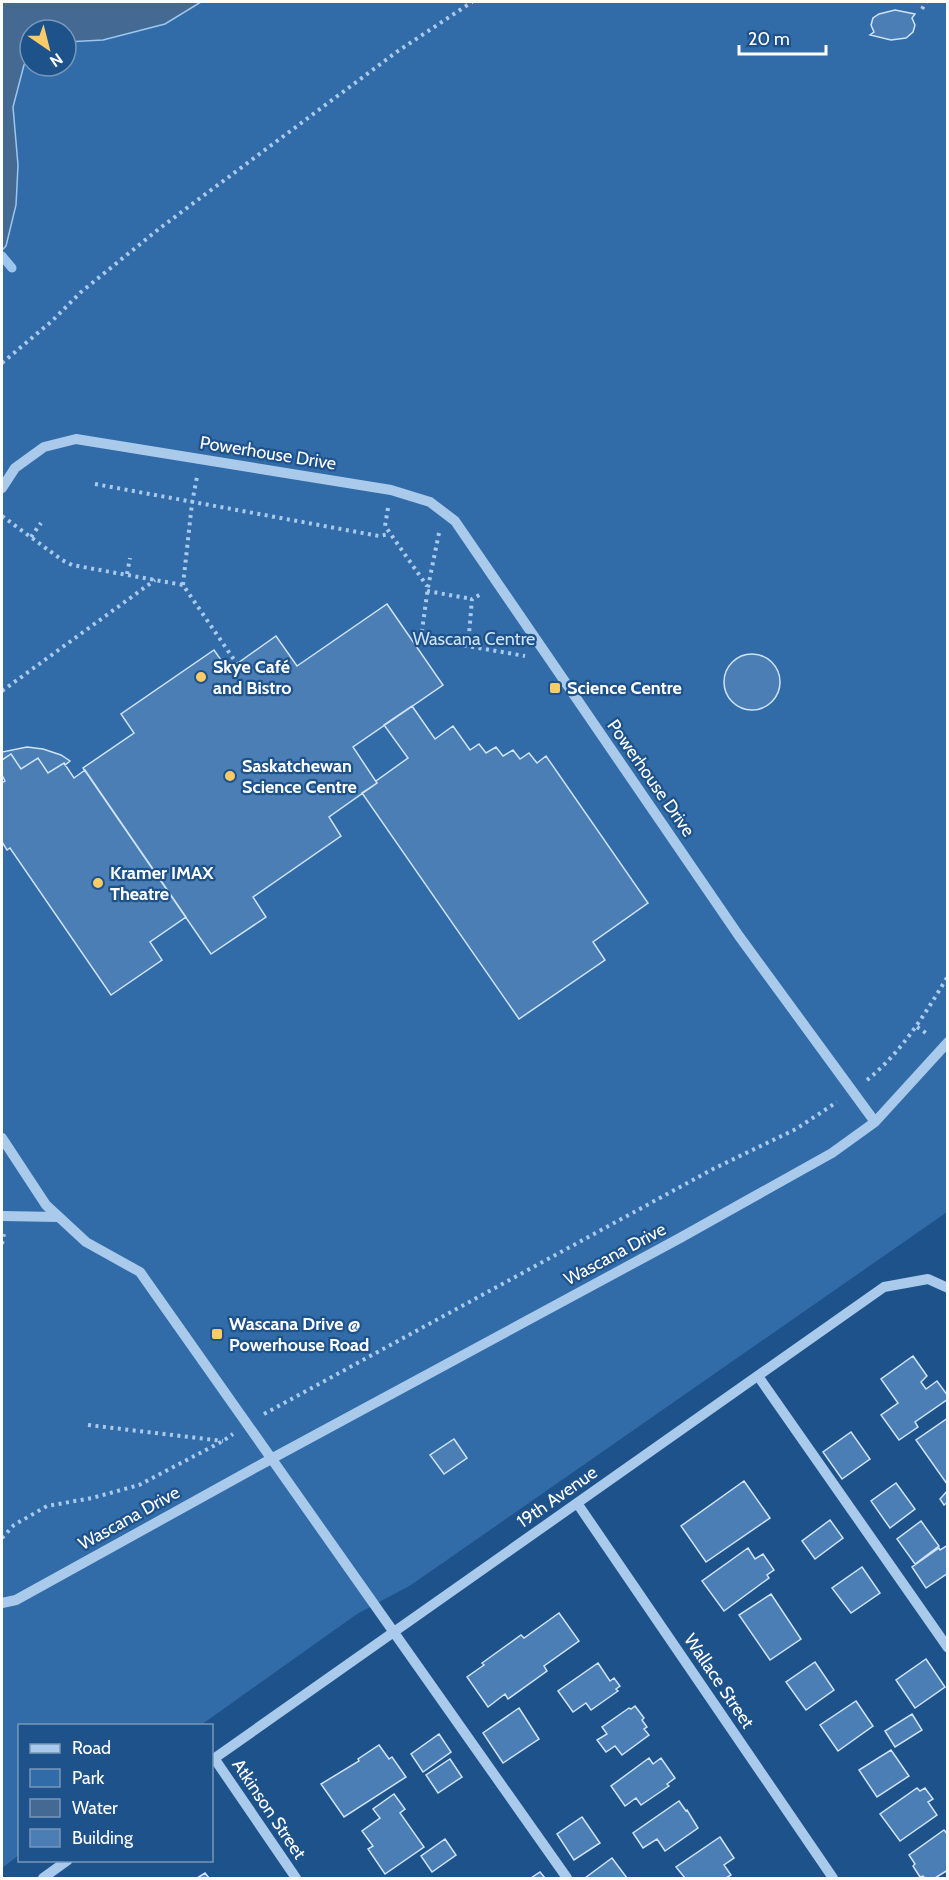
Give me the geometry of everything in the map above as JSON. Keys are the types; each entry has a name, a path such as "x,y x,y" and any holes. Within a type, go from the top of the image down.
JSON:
{"street":[{"name":"Powerhouse Drive","path":"2,488 15,468 44,447 76,439 391,490 430,502 454,520 733,926 851,1092 875,1122"},
{"name":"Wascana Drive","path":"2,1603 16,1600 832,1153 875,1122 948,1042"},
{"path":"2,1138 46,1205 58,1217 86,1242 140,1272 567,1878"},
{"path":"2,1216 58,1217"},
{"name":"19th Avenue","path":"213,1759 884,1287 928,1279 948,1288"},
{"path":"758,1376 948,1647"},
{"name":"Wallace Street","path":"577,1503 833,1878"},
{"name":"Atkinson Street","path":"213,1759 296,1878"},
{"path":"43,1878 65,1862"}],"path":[{"path":"2,363 52,321 81,292 160,228 398,51 472,2"},
{"path":"922,9 926,2"},
{"path":"200,459 192,503 183,585 237,664"},
{"path":"948,461 948,490"},
{"path":"95,484 379,536 390,534"},
{"path":"391,490 385,526 428,589 472,600 496,583"},
{"path":"421,638 443,512"},
{"path":"2,516 72,565 183,585"},
{"path":"31,537 41,523"},
{"path":"127,574 130,558"},
{"path":"2,691 155,580"},
{"path":"468,646 472,600"},
{"path":"414,643 421,638 550,660"},
{"path":"2,1538 14,1526 47,1506 92,1498 139,1485 224,1441 246,1424 714,1169 796,1129 877,1072 917,1027 948,976"},
{"path":"88,1425 224,1441"}],"green space":[{"name":"Wascana Centre","path":"2,2 947,2 947,1212 411,1585 357,1614 202,1724 18,1724 18,1856 2,1868"}],"water":[{"path":"2,2 201,2 165,24 103,40 78,41 78,18 18,18 18,78 21,78 13,107 18,165 16,205 6,246 2,250"}],"building":[{"path":"895,10 915,14 912,18 915,25 913,32 906,38 891,40 870,35 874,32 871,25 873,18"},
{"name":"Saskatchewan Science Centre","path":"387,604 443,685 353,747 377,783 329,817 341,836 253,897 266,917 211,954 83,768 134,733 121,714 214,650 228,670 276,636 297,666"},
{"path":"752,654 763,656 772,662 778,671 780,682 778,693 772,702 763,708 752,710 741,708 732,702 726,693 724,682 726,671 732,662 741,656"},
{"path":"412,706 435,739 453,726 470,750 479,744 486,753 496,747 503,756 513,750 520,759 529,753 537,763 546,756 648,903 593,942 605,960 519,1019 362,793 408,758 384,725"},
{"path":"27,747 43,749 61,755 70,761 48,773 38,758 21,769 11,754 2,760 2,752"},
{"name":"Kramer IMAX Theatre","path":"11,754 21,769 38,758 48,773 64,763 74,778 85,770 186,917 150,942 162,960 111,995 10,848 7,850 2,842 2,783 5,781 2,775 2,760"},
{"path":"913,1356 927,1376 921,1382 926,1389 937,1381 948,1399 915,1422 918,1427 899,1440 881,1415 898,1403 881,1379"},
{"path":"948,1418 948,1484 947,1484 916,1440"},
{"path":"851,1432 870,1459 842,1479 823,1452"},
{"path":"454,1439 467,1458 444,1474 430,1455"},
{"path":"744,1481 770,1518 706,1562 681,1526"},
{"path":"896,1483 915,1509 890,1528 871,1501"},
{"path":"948,1490 948,1502 944,1505 940,1499"},
{"path":"830,1520 843,1538 815,1559 802,1541"},
{"path":"921,1521 939,1546 915,1564 897,1539"},
{"path":"948,1545 948,1573 926,1588 912,1567 939,1548 940,1550"},
{"path":"748,1548 755,1559 763,1554 774,1570 767,1575 769,1578 724,1611 702,1581"},
{"path":"862,1567 880,1593 851,1613 832,1588"},
{"path":"771,1594 801,1639 770,1660 739,1615"},
{"path":"559,1613 579,1641 544,1666 547,1671 508,1699 505,1694 488,1707 467,1677 484,1665 482,1663 521,1635 524,1638"},
{"path":"926,1659 945,1687 915,1708 896,1680"},
{"path":"815,1662 834,1690 806,1710 786,1682"},
{"path":"598,1663 610,1681 614,1678 620,1686 616,1689 618,1691 591,1710 586,1703 573,1712 558,1691"},
{"path":"856,1701 873,1726 838,1751 820,1725"},
{"path":"635,1706 644,1718 642,1720 647,1727 644,1729 649,1735 622,1755 615,1746 606,1752 597,1740 607,1734 602,1727"},
{"path":"519,1708 539,1739 503,1763 483,1733"},
{"path":"912,1714 922,1730 895,1747 885,1731"},
{"path":"439,1734 451,1752 423,1772 411,1754"},
{"path":"379,1745 389,1759 392,1757 406,1777 344,1817 321,1784 359,1761 358,1759"},
{"path":"891,1750 909,1776 877,1797 859,1770"},
{"path":"649,1758 653,1764 661,1758 675,1778 667,1784 669,1786 641,1805 636,1798 625,1806 611,1786"},
{"path":"450,1759 462,1777 438,1793 426,1775"},
{"path":"917,1788 920,1791 925,1788 933,1799 928,1802 937,1815 900,1841 880,1814"},
{"path":"394,1794 405,1809 400,1813 424,1847 385,1874 368,1849 373,1846 362,1831 380,1818 373,1809"},
{"path":"679,1801 698,1828 665,1851 657,1839 643,1848 633,1833"},
{"path":"582,1817 600,1843 574,1860 557,1834"},
{"path":"944,1830 948,1835 948,1870 935,1878 920,1877 909,1855"},
{"path":"720,1837 734,1858 724,1865 731,1875 726,1878 685,1878 676,1867"},
{"path":"445,1839 456,1855 432,1872 421,1856"},
{"path":"612,1858 627,1878 585,1878"},
{"path":"540,1872 545,1878 531,1878"},
{"path":"205,1873 209,1878 197,1878"}],"waterway":[{"path":"2,256 12,268"}],"place":[{"name":"Skye Café and Bistro","path":"201,677"},
{"name":"Science Centre","path":"555,688"},
{"name":"Saskatchewan Science Centre","path":"230,776"},
{"name":"Kramer IMAX Theatre","path":"98,883"},
{"name":"Wascana Drive @ Powerhouse Road","path":"217,1334"}]}
